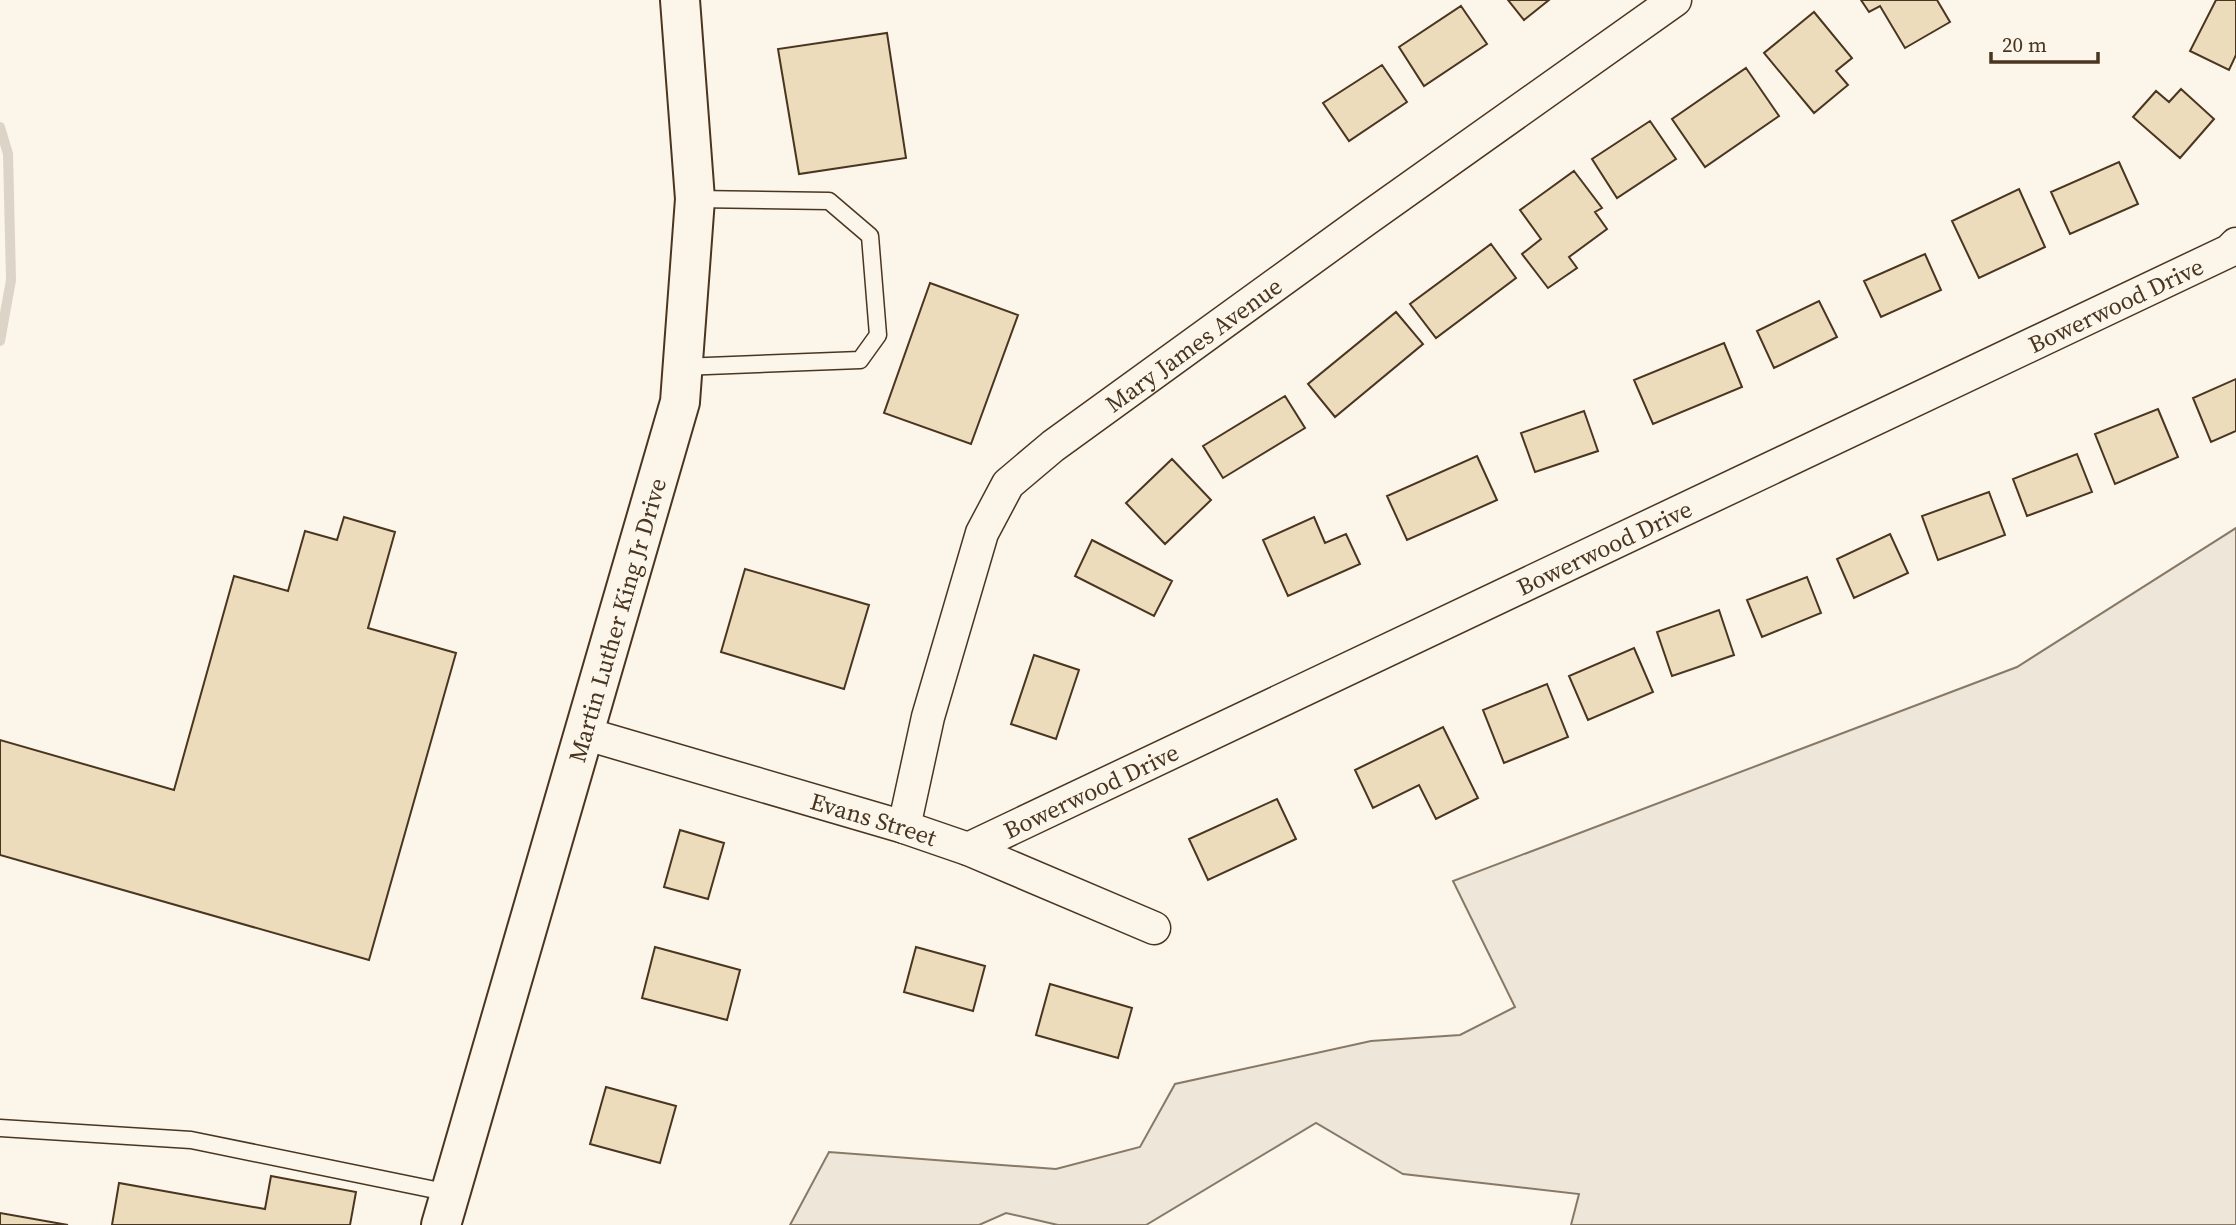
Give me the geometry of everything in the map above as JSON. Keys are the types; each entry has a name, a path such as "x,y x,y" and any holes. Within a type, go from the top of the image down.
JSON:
{"street":[{"name":"Martin Luther King Jr Drive","path":"445,1209 680,402 695,200 680,0"},
{"name":"Mary James Avenue","path":"904,827 928,717 982,533 1008,484 1053,446 1675,0"},
{"name":"Bowerwood Drive","path":"968,849 2229,251 2236,244"},
{"name":"Evans Street","path":"583,733 904,827 968,849 1154,928"}],"lane":[{"path":"682,367 860,360 878,335 870,236 829,201 695,200"},
{"path":"0,1128 191,1140 445,1209"}],"shaded area":[{"path":"2236,528 2236,1225 1571,1225 1579,1194 1403,1174 1316,1123 1146,1225 1058,1225 1006,1213 979,1225 790,1225 829,1152 1056,1169 1140,1147 1175,1084 1371,1041 1460,1035 1515,1007 1453,881 2017,667"}],"building":[{"path":"1508,0 1549,0 1524,20"},
{"path":"1861,0 1937,0 1950,22 1905,48 1880,6 1869,12"},
{"path":"2216,0 2236,0 2236,55 2229,70 2190,51"},
{"path":"1461,6 1487,44 1424,86 1399,47"},
{"path":"1814,12 1852,58 1836,71 1848,85 1814,113 1764,53"},
{"path":"887,33 906,158 799,174 778,49"},
{"path":"1382,65 1407,102 1349,141 1323,103"},
{"path":"1746,68 1779,116 1705,167 1672,119"},
{"path":"2181,89 2214,119 2180,158 2133,117 2156,91 2169,102"},
{"path":"1650,121 1676,159 1617,198 1592,159"},
{"path":"2119,162 2138,204 2070,234 2051,192"},
{"path":"1574,171 1602,208 1595,212 1607,229 1569,257 1577,268 1548,288 1522,254 1541,239 1520,210"},
{"path":"2019,189 2045,247 1979,278 1952,221"},
{"path":"1491,244 1516,278 1436,338 1410,304"},
{"path":"1925,254 1941,290 1881,317 1864,281"},
{"path":"930,283 1018,315 971,444 884,413"},
{"path":"1819,301 1837,337 1774,368 1757,331"},
{"path":"1396,312 1423,344 1335,417 1308,384"},
{"path":"1724,343 1742,387 1653,424 1634,380"},
{"path":"2236,379 2236,431 2211,442 2193,398"},
{"path":"1285,396 1305,428 1223,478 1203,446"},
{"path":"2158,409 2178,457 2115,484 2095,434"},
{"path":"1584,411 1598,451 1535,472 1521,433"},
{"path":"2077,454 2092,492 2027,516 2013,479"},
{"path":"1477,456 1497,500 1407,540 1387,496"},
{"path":"1172,459 1211,500 1165,544 1126,503"},
{"path":"1989,492 2005,535 1938,560 1922,516"},
{"path":"344,517 395,532 368,628 456,653 369,960 0,855 0,740 174,790 234,576 288,591 305,531 337,540"},
{"path":"1314,517 1325,543 1346,534 1360,564 1288,596 1263,540"},
{"path":"1890,534 1908,573 1854,598 1837,559"},
{"path":"1092,540 1172,581 1154,616 1075,576"},
{"path":"745,569 869,605 844,689 721,652"},
{"path":"1807,577 1821,613 1762,637 1747,600"},
{"path":"1719,610 1734,655 1672,676 1657,632"},
{"path":"1634,648 1653,692 1588,720 1569,676"},
{"path":"1034,655 1079,670 1056,739 1011,724"},
{"path":"1547,684 1568,737 1504,763 1483,710"},
{"path":"1443,727 1478,798 1436,819 1419,785 1373,808 1355,770"},
{"path":"1277,799 1296,839 1208,880 1189,839"},
{"path":"680,830 724,843 708,899 664,887"},
{"path":"655,947 740,970 727,1020 642,998"},
{"path":"916,947 985,966 973,1011 904,992"},
{"path":"1050,984 1132,1008 1118,1058 1036,1035"},
{"path":"606,1087 676,1106 660,1163 590,1144"},
{"path":"271,1176 356,1192 350,1225 112,1225 119,1183 265,1209"},
{"path":"0,1213 68,1225 0,1225"}],"waterway":[{"path":"0,127 8,154 11,280 0,341"}]}
